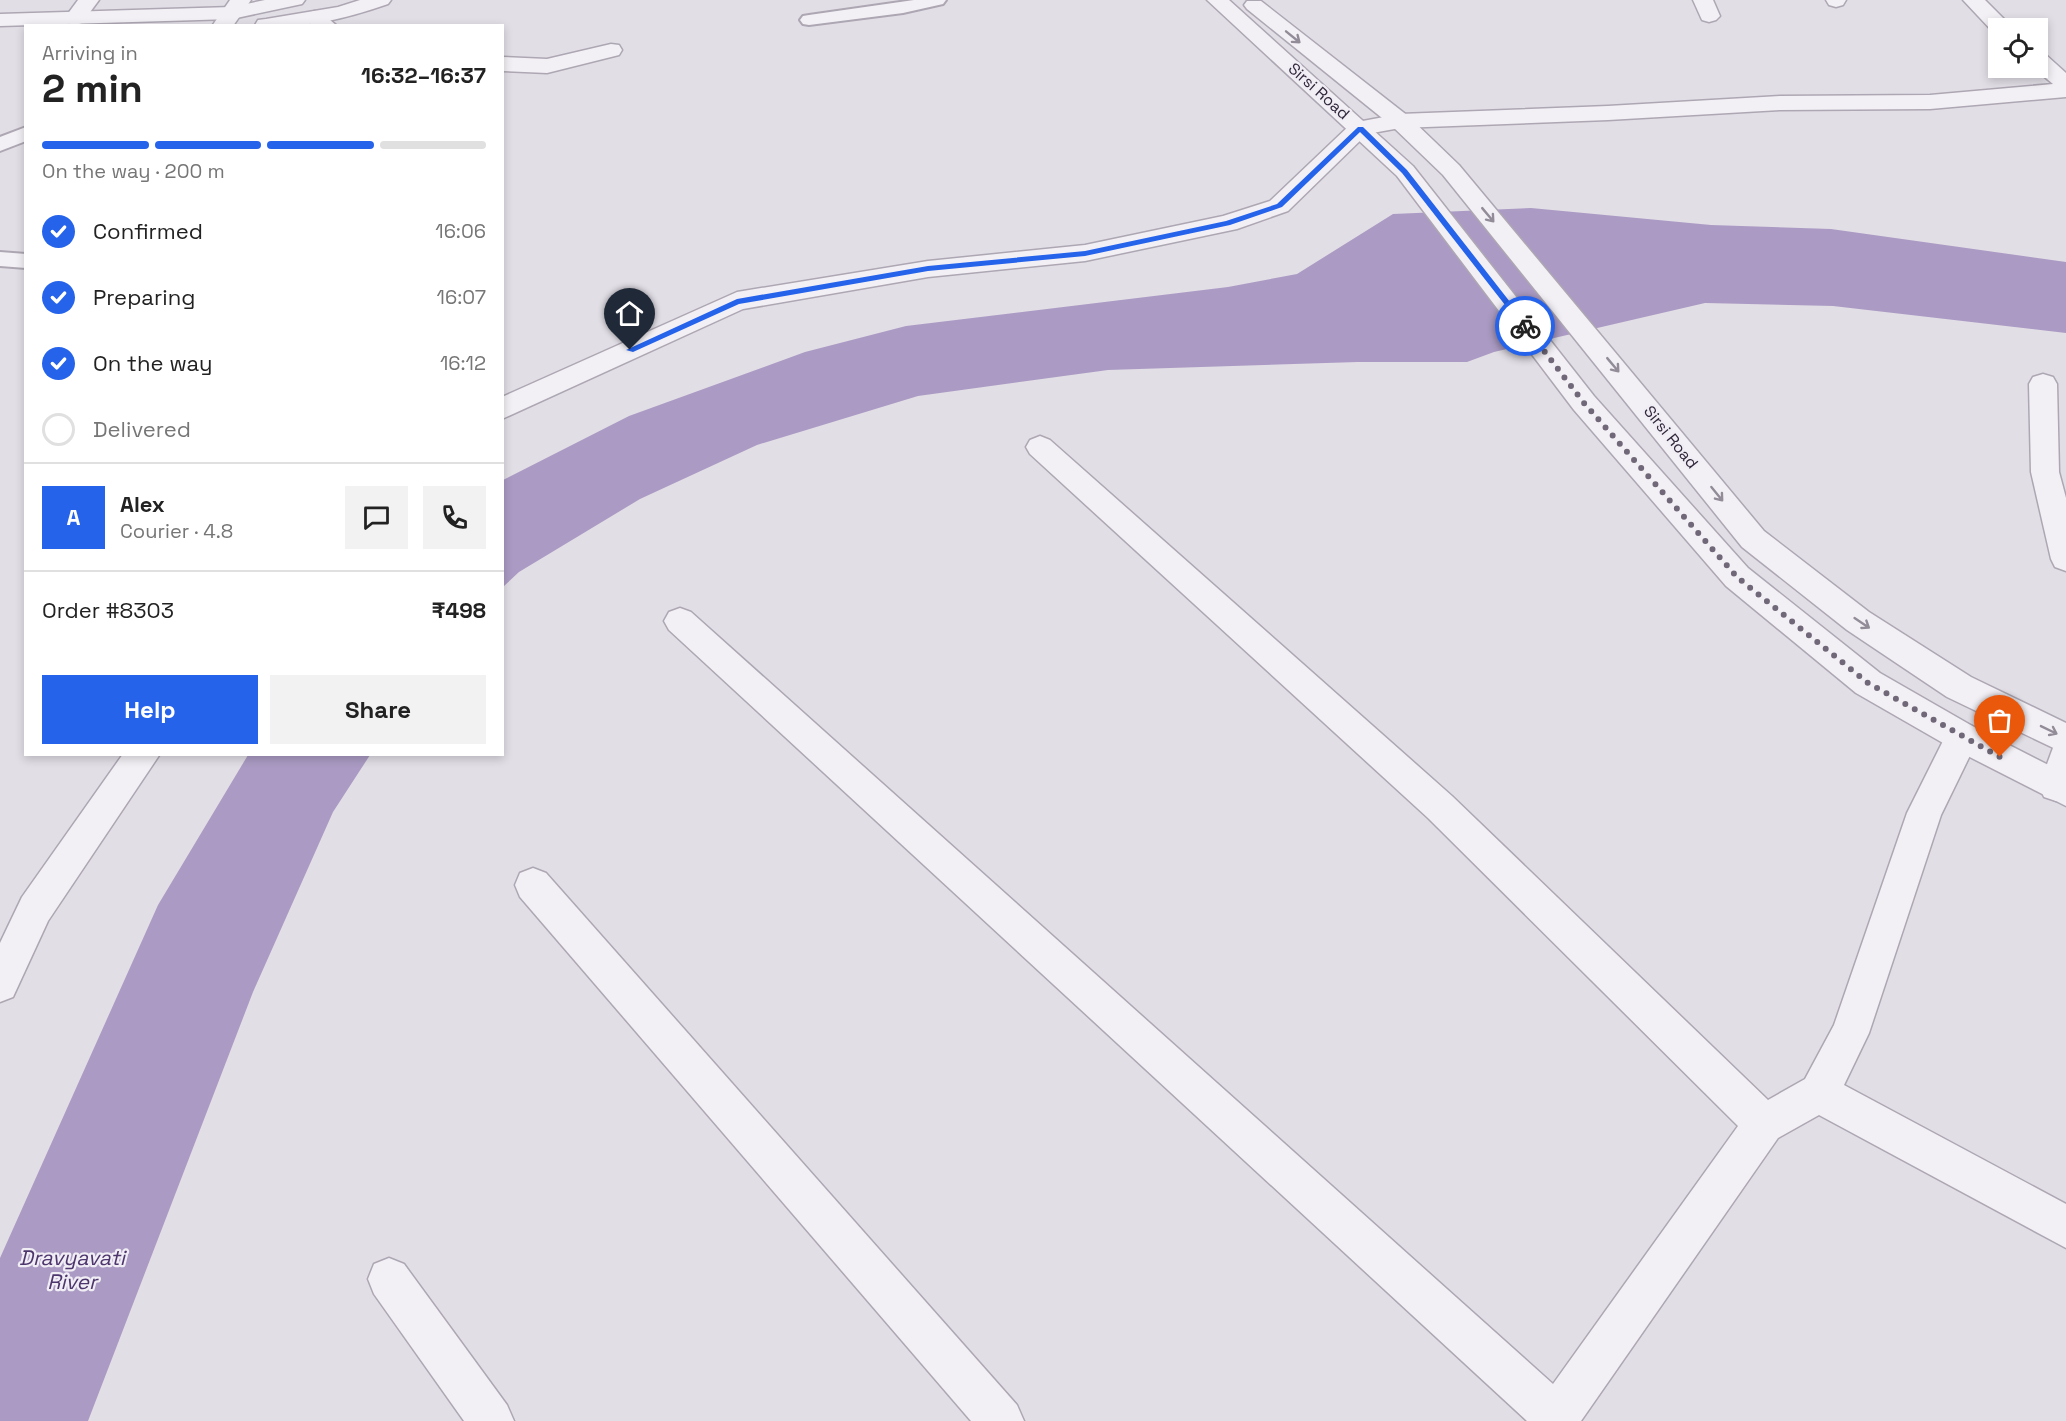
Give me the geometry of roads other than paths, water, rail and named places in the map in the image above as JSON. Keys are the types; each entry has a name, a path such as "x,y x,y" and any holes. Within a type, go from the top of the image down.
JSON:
{"street":[{"path":"75,19 89,0"},
{"path":"0,20 232,13 295,0"},
{"path":"287,24 321,21 381,0"},
{"name":"Sirsi Road","path":"1217,0 1405,171 1584,403 1737,577 1868,683 1962,737 2061,788"},
{"name":"Sirsi Road","path":"1248,0 1400,121 1450,170 1753,539 1858,621 1959,687 2066,739"},
{"path":"1973,0 1992,18"},
{"path":"0,39 24,40"},
{"path":"504,64 548,66 611,50"},
{"path":"2048,68 2066,84"},
{"path":"504,407 737,301 928,269 1085,253 1228,223 1279,206 1360,128 1400,121 1780,103 1930,102 2066,90"},
{"path":"2043,384 2045,472 2066,559"},
{"path":"1040,447 1440,807 1764,1124"},
{"path":"680,621 1555,1420 1764,1124 1819,1093 1850,1033 1924,813 1962,737"},
{"path":"2061,788 2066,755"},
{"path":"0,984 35,909 142,756"},
{"path":"533,885 1001,1421"},
{"path":"1819,1093 2066,1227"},
{"path":"389,1279 491,1421"}],"lane":[{"path":"809,20 903,8 937,0"},
{"path":"0,145 24,134"},
{"path":"0,259 24,261"}],"water":[{"path":"1531,208 1711,225 1831,229 2066,262 2066,333 1833,306 1705,303 1494,352 1467,362 1358,362 1108,370 918,396 757,445 640,499 519,572 504,586 504,479 629,416 805,352 906,326 1228,287 1297,274 1393,214"},
{"name":"Dravyavati River","path":"247,756 369,756 333,812 253,992 88,1421 0,1421 0,1258 158,905"}]}
